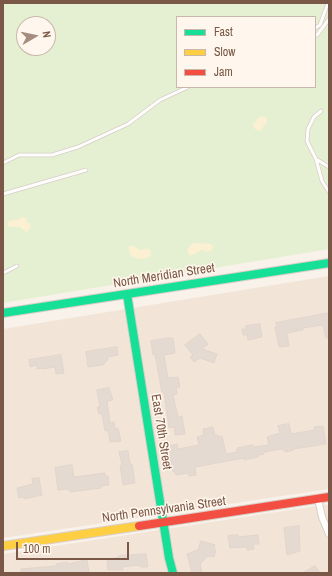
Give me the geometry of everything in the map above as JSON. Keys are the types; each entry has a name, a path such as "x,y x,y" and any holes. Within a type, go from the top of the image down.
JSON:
{"street":[{"name":"North Meridian Street","path":"3,313 329,263"},
{"name":"East 70th Street","path":"127,294 169,558 173,573"},
{"name":"North Pennsylvania Street","path":"3,546 329,498"},
{"path":"318,499 322,518 329,534"}],"lane":[{"path":"316,27 320,25 328,3"},
{"path":"316,35 329,19"},
{"path":"3,163 19,155 52,155 78,147 128,124 160,100 186,88"},
{"path":"321,111 314,117 308,129 307,141 316,159 322,181 329,192"},
{"path":"316,159 329,167"},
{"path":"3,194 86,170"},
{"path":"3,273 17,266"}],"shaded area":[{"path":"329,276 329,489 3,538 3,329"},
{"path":"329,504 329,573 3,573 3,554"}],"green space":[{"path":"3,3 329,3 329,249 3,303"}],"sand":[{"path":"264,116 267,118 267,121 261,130 258,131 253,125 259,117"},
{"path":"24,217 31,225 30,229 26,232 20,227 8,226 8,221"},
{"path":"194,243 211,244 213,247 212,250 208,252 201,250 190,256 187,251 190,245"},
{"path":"133,246 140,250 149,249 151,256 144,259 138,259 131,256 128,247"}],"building":[{"path":"329,313 329,338 326,338 323,325 303,328 303,330 287,333 289,346 279,347 275,327 277,327 276,323"},
{"path":"260,324 262,337 248,340 247,335 243,335 242,329 246,329 246,326"},
{"path":"200,334 208,344 202,349 217,354 214,363 200,358 194,362 190,357 193,355 185,345"},
{"path":"173,338 175,353 164,355 168,378 178,377 180,387 176,388 177,394 173,395 178,417 182,416 185,434 175,435 174,427 169,428 164,392 162,393 155,354 153,355 151,341"},
{"path":"117,347 118,355 107,357 108,360 103,365 88,367 86,352"},
{"path":"61,355 64,373 56,374 55,367 37,369 37,365 30,367 29,360"},
{"path":"109,388 113,400 107,401 110,423 114,422 115,429 118,428 121,441 110,442 108,430 105,431 102,414 99,414 97,407 100,407 97,390"},
{"path":"289,424 291,434 315,430 314,427 323,426 326,444 293,449 294,450 286,452 282,449 264,452 264,454 258,455 258,457 244,460 244,458 195,467 196,475 189,476 188,473 176,475 175,472 173,472 168,446 177,444 178,449 199,445 197,437 204,435 203,429 213,427 215,435 218,435 218,437 222,436 226,454 237,452 237,448 253,445 253,447 269,445 267,437 280,433 278,426"},
{"path":"128,451 135,483 123,485 120,466 122,465 119,452"},
{"path":"72,465 74,477 105,473 105,476 108,476 109,485 101,486 101,488 70,492 69,489 58,490 55,468"},
{"path":"39,478 42,495 24,499 24,497 19,498 17,488 33,484 32,479"},
{"path":"299,526 300,551 287,555 284,528"},
{"path":"238,535 238,537 258,535 259,544 253,544 254,549 247,550 247,547 230,548 228,536"},
{"path":"201,541 215,545 214,549 216,550 214,557 208,556 200,564 202,573 192,573 187,554 198,550"},
{"path":"146,554 148,567 140,567 140,565 122,567 123,570 108,570 107,560 119,556"},
{"path":"87,560 89,572 21,573 21,569 57,566 56,564 67,562 67,564"},
{"path":"315,566 320,573 303,573"}],"traffic: fast":[{"path":"3,313 329,263"},
{"path":"127,294 169,558 173,573"}],"traffic: slow":[{"path":"3,546 139,526"}],"traffic: jam":[{"path":"139,526 329,497"}]}
